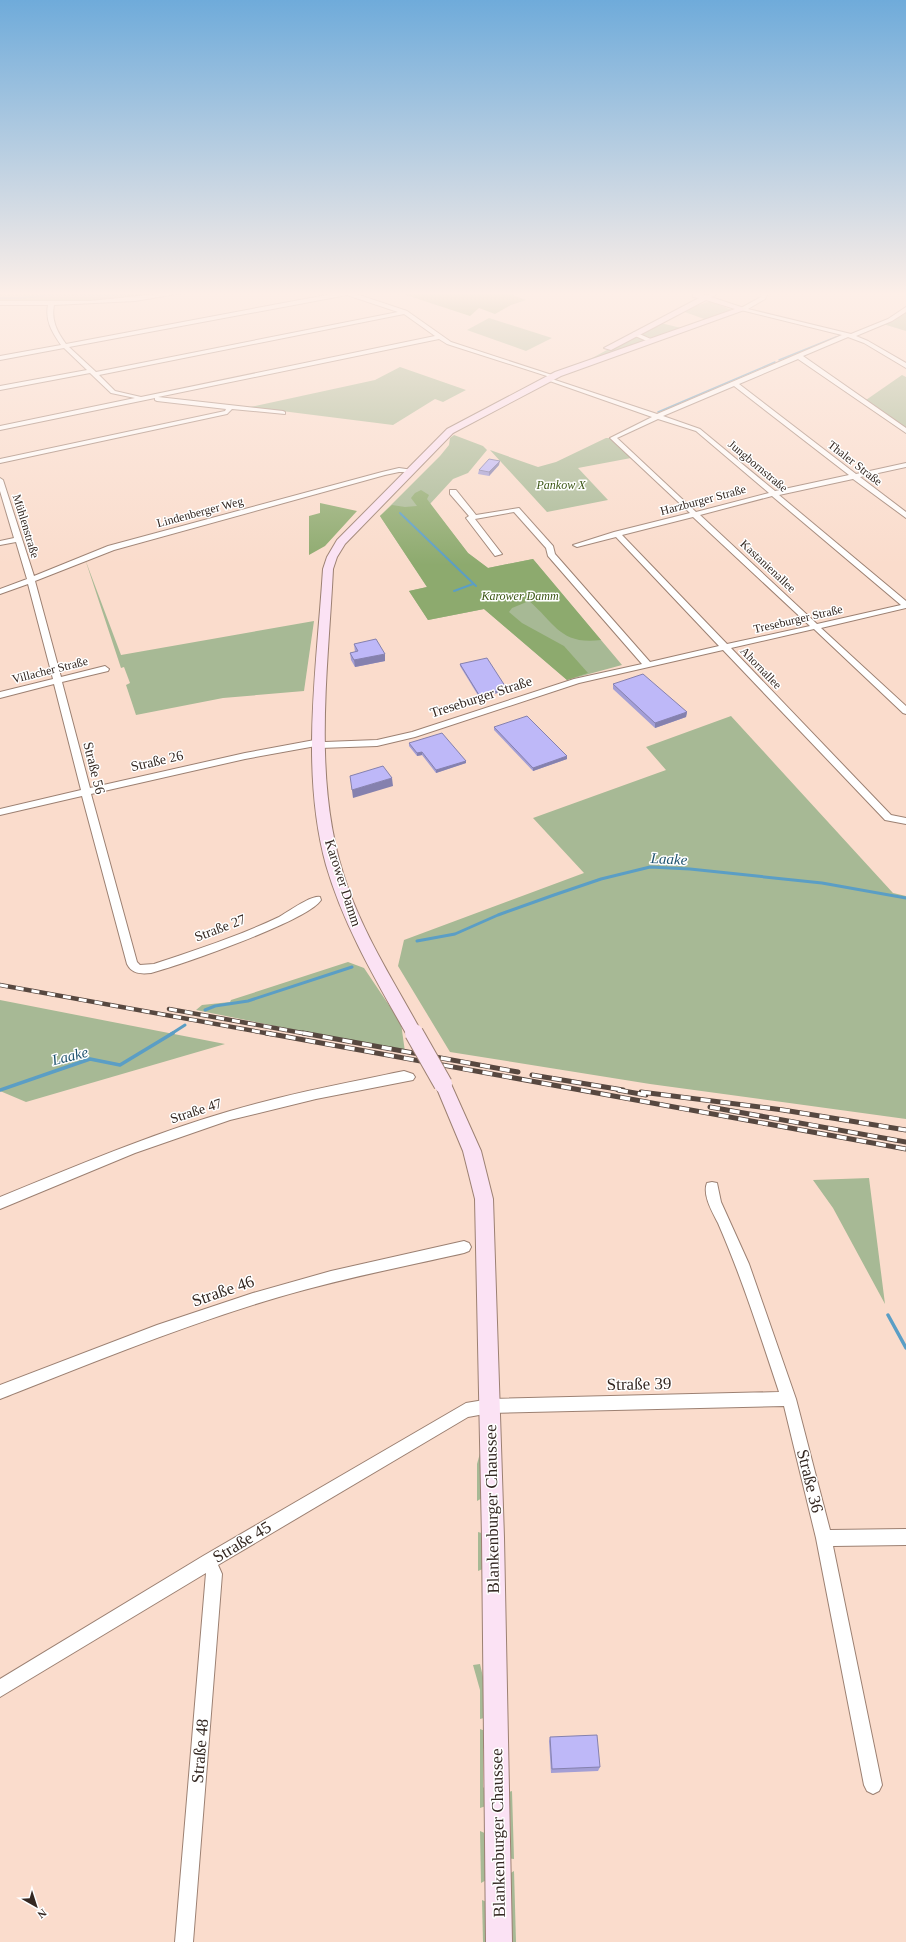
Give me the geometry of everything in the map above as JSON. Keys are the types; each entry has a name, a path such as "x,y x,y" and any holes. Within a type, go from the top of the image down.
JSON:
{"main road":[{"name":"Karower Damm","path":"414,1033 357,929 334,865 321,802 320,743 329,563 341,542 448,433 540,384"},
{"name":"Blankenburger Chaussee","path":"414,1033 443,1084 472,1151 484,1199 490,1406 499,1942"}],"street":[{"path":"0,388 27,384"},
{"path":"104,384 113,392 146,398 283,414"},
{"path":"0,428 215,384"},
{"name":"Jungbornstraße","path":"566,384 698,430 906,606"},
{"path":"659,416 734,384"},
{"name":"Thaler Straße","path":"734,384 906,516"},
{"path":"838,384 906,431"},
{"path":"0,461 227,412 231,408"},
{"name":"Kastanienallee","path":"659,416 613,438 906,711"},
{"name":"Harzburger Straße","path":"577,546 617,534 773,494 854,475 906,465"},
{"name":"Lindenberger Weg","path":"0,592 30,579 119,546 384,473 399,470 411,471"},
{"name":"Mühlenstraße","path":"0,480 3,498 30,579"},
{"path":"453,492 473,516"},
{"path":"498,554 470,521 470,518 473,516 512,509 519,511 550,548 551,554 648,665"},
{"name":"Ahornallee","path":"617,534 888,818 906,821"},
{"path":"0,543 17,540"},
{"name":"Straße 56","path":"30,579 132,964"},
{"name":"Treseburger Straße","path":"320,743 363,744 415,734 563,685 906,606"},
{"name":"Villacher Straße","path":"0,695 105,669"},
{"name":"Straße 26","path":"0,812 245,756 320,743"},
{"name":"Straße 27","path":"132,964 137,969 148,969 214,948 283,919 316,900"},
{"name":"Straße 47","path":"0,1203 94,1164 176,1133 264,1106 404,1076 409,1078"},
{"name":"Straße 36","path":"712,1187 715,1202 742,1264 789,1399 824,1538 873,1785"},
{"name":"Straße 46","path":"0,1392 164,1330 253,1299 340,1275 464,1247"},
{"name":"Straße 39","path":"490,1406 789,1399"},
{"name":"Straße 45","path":"0,1689 209,1562 466,1410 490,1406"},
{"path":"824,1538 906,1537"},
{"name":"Straße 48","path":"184,1942 214,1574 209,1562"}],"green space":[{"path":"358,384 448,384 466,390 443,402 435,399 393,425 250,407"},
{"path":"890,384 906,384 906,428 866,400"},
{"name":"Karower Damm","path":"454,435 483,446 487,450 468,473 453,479 430,504 468,553 488,568 533,559 622,665 567,680 484,609 428,620 409,591 427,587 380,516 440,456 449,445 450,438"},
{"name":"Pankow X","path":"606,438 610,438 631,458 578,468 608,500 547,512 490,450 538,467 556,462"},
{"name":"Karower Damm","path":"421,490 429,495 427,499 468,553 488,568 533,559 601,640 587,641 567,636 553,625 529,601 512,608 509,612 522,623 564,646 588,673 567,680 484,609 428,620 409,591 427,587 380,516 392,505 405,507 417,506 411,498 415,493"},
{"path":"320,503 357,511 325,546 309,555 309,516 320,513"},
{"path":"85,559 121,655 314,621 304,691 223,698 136,715 126,685 130,683 124,667 121,668"},
{"path":"731,716 893,893 906,896 906,1119 650,1084 450,1052 398,966 404,940 584,873 533,818 666,770 646,747"},
{"path":"348,962 364,968 401,1023 405,1052 196,1010 202,1005 230,1002 231,1000"},
{"path":"0,1000 225,1044 26,1102 0,1091"},
{"path":"869,1178 885,1304 833,1208 813,1180"},
{"path":"482,1446 484,1497 477,1501 477,1464"},
{"path":"478,1532 485,1534 485,1568 478,1571"},
{"path":"480,1664 486,1690 488,1717 480,1719 480,1690 473,1665"},
{"path":"480,1729 488,1732 488,1744 483,1749 483,1787 489,1793 489,1805 480,1808"},
{"path":"512,1791 514,1859 506,1858 506,1853 511,1846 510,1805 505,1798 505,1793"},
{"path":"480,1831 489,1835 490,1878 481,1883"},
{"path":"514,1871 516,1942 509,1942 507,1875"},
{"path":"482,1900 491,1904 491,1942 483,1942"}],"building":[{"path":"489,459 500,461 489,472 479,470"},
{"path":"376,639 385,654 354,660 350,653 358,651 354,644"},
{"path":"487,658 507,689 479,695 460,664"},
{"path":"643,674 687,712 655,723 613,684"},
{"path":"527,716 567,756 533,768 494,727"},
{"path":"442,733 466,761 436,770 422,752 417,753 409,743"},
{"path":"383,766 392,778 352,790 350,776"},
{"path":"597,1735 600,1767 552,1769 550,1737"}],"waterway":[{"path":"658,412 724,384"},
{"path":"400,513 476,586"},
{"path":"454,591 473,584"},
{"name":"Laake","path":"417,941 455,934 498,915 554,895 601,879 650,867 690,869 822,883 906,898"},
{"name":"Laake","path":"205,1010 215,1006 248,1001 352,967"},
{"name":"Laake","path":"171,1034 185,1025"},
{"name":"Laake","path":"0,1090 90,1059 120,1065 173,1033"},
{"path":"888,1315 906,1348"}],"railway":[{"path":"0,985 271,1034"},
{"path":"169,1009 308,1034"},
{"path":"266,1033 906,1149"},
{"path":"303,1033 518,1072"},
{"path":"532,1075 623,1090"},
{"path":"618,1090 646,1095"},
{"path":"641,1092 783,1110 906,1130"},
{"path":"710,1107 906,1142"}]}
